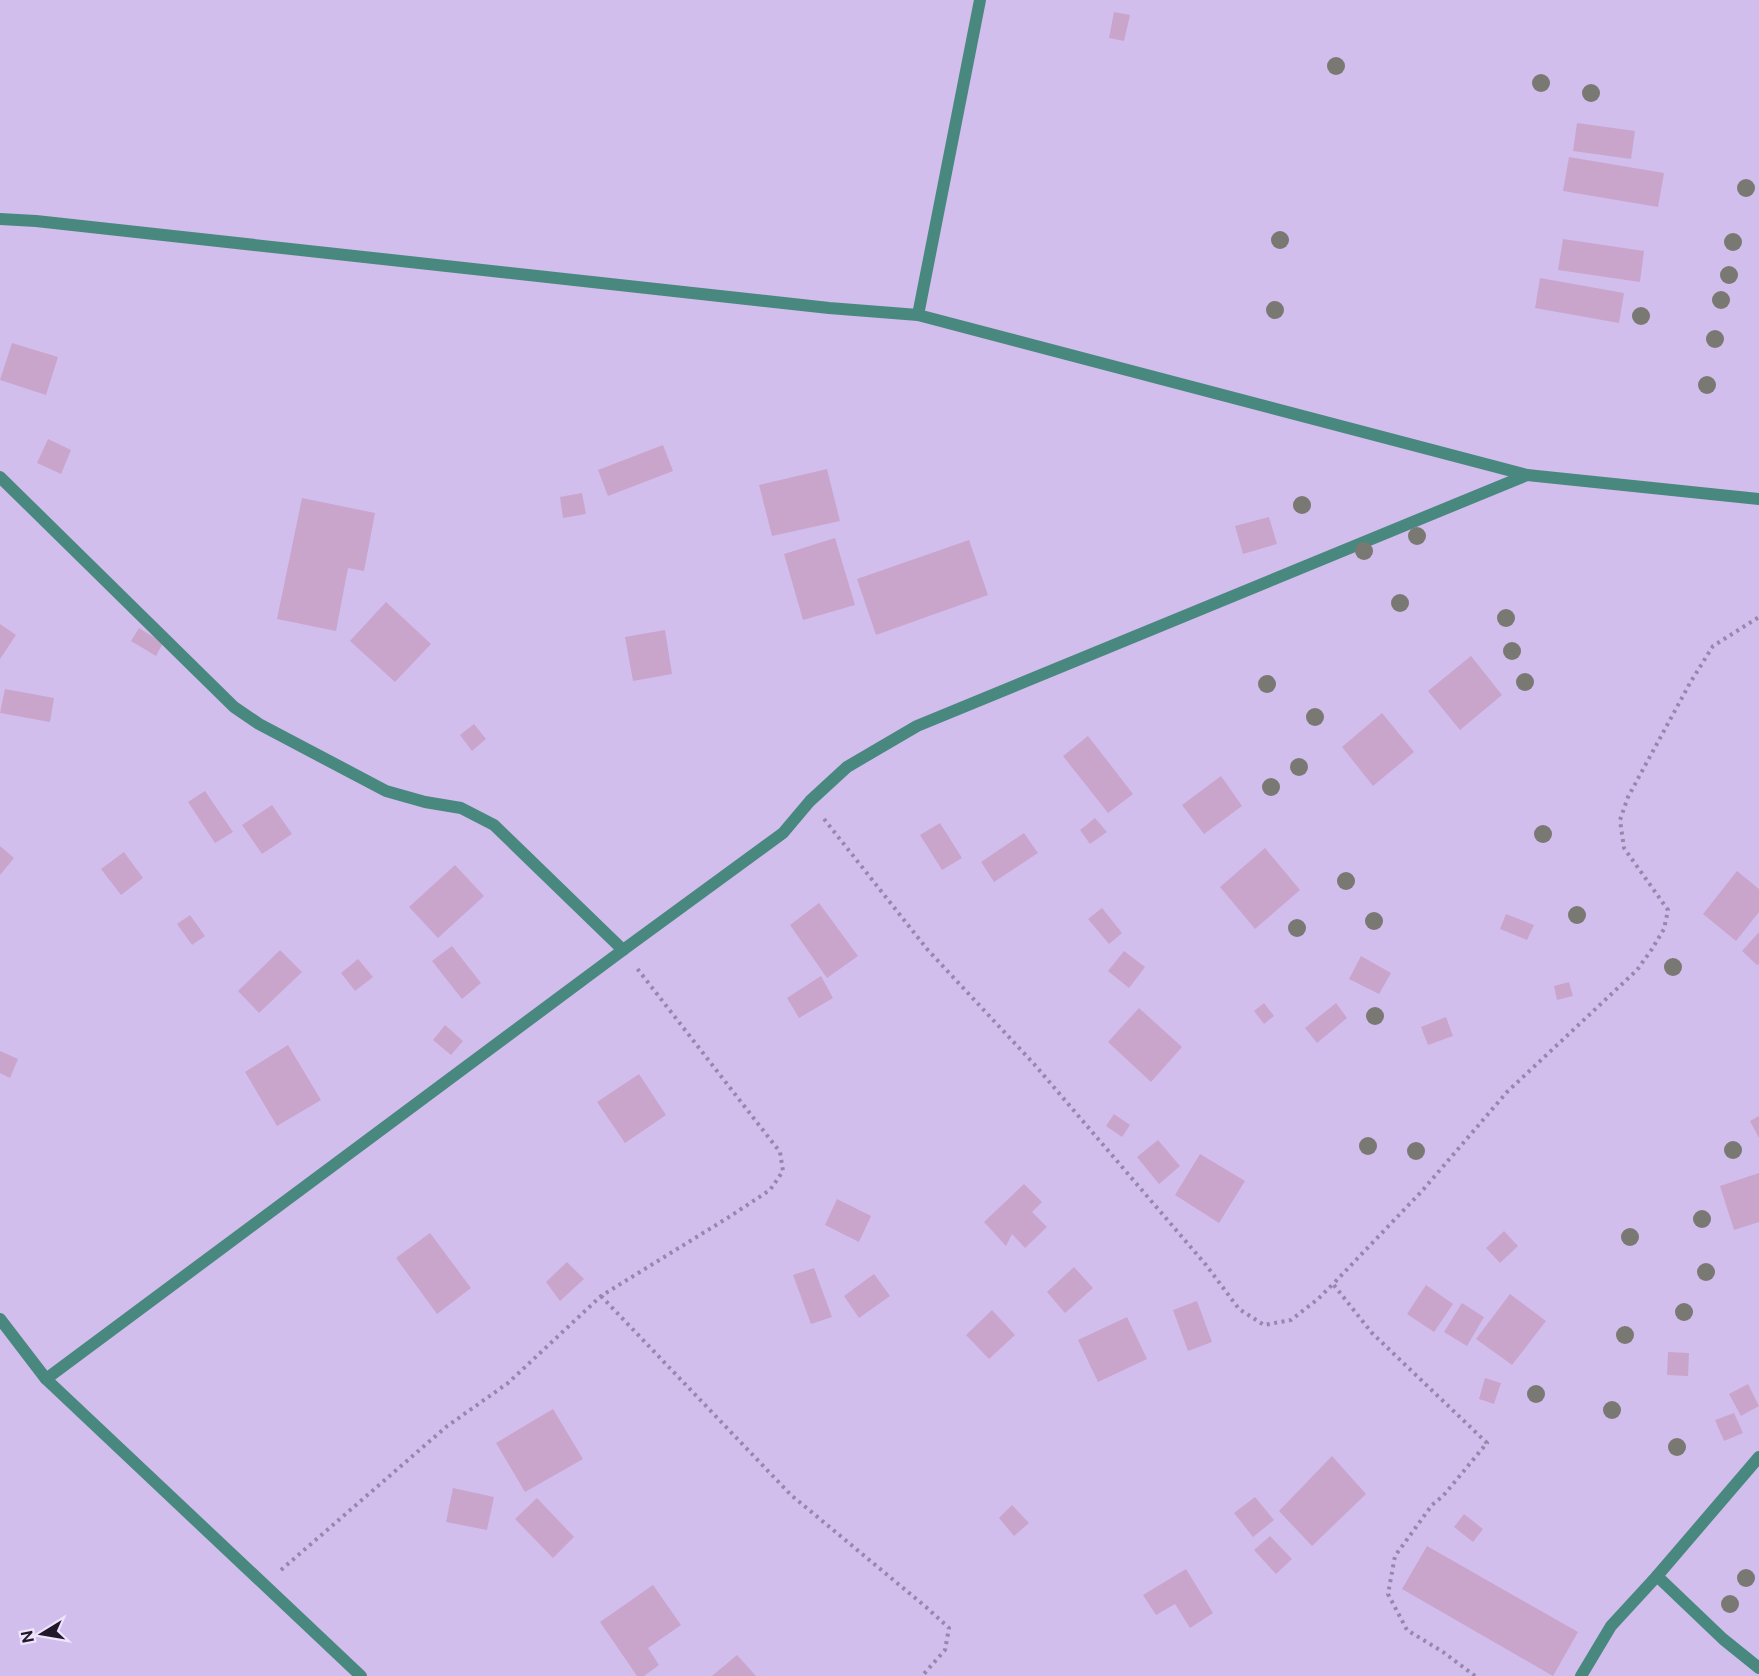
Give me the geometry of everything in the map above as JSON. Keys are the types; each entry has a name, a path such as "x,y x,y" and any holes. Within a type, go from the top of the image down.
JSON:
{"street":[{"path":"918,315 980,0"},
{"path":"0,219 36,221 817,307 918,315 1527,475 1759,499"},
{"path":"46,1380 783,833 810,801 847,767 917,726 1527,475"},
{"path":"0,477 234,707 259,724 386,791 461,808 494,825 623,950"},
{"path":"0,1319 46,1380 361,1676"},
{"path":"1581,1676 1611,1626 1759,1457"},
{"path":"1657,1576 1723,1639 1759,1668"}],"path":[{"path":"810,801 927,949 1034,1064 1206,1265 1239,1309 1264,1325 1291,1320 1333,1284 1422,1191 1507,1092 1637,970 1652,950 1664,929 1668,910 1624,848 1620,820 1628,797 1690,683 1713,646 1759,617"},
{"path":"265,1584 446,1427 508,1383 601,1296 770,1190 783,1170 780,1152 623,950"},
{"path":"1333,1284 1372,1333 1486,1443 1443,1496 1432,1505 1395,1556 1388,1594 1407,1630 1476,1676"},
{"path":"601,1296 791,1495 927,1607 949,1628 945,1650 922,1676"}],"building":[{"path":"1114,12 1130,15 1124,41 1109,38"},
{"path":"1577,123 1635,131 1631,159 1573,151"},
{"path":"1569,157 1664,173 1658,207 1563,191"},
{"path":"1563,239 1644,251 1640,282 1558,270"},
{"path":"1540,278 1624,293 1619,323 1535,308"},
{"path":"12,343 58,357 46,395 0,380"},
{"path":"48,439 71,450 61,474 37,463"},
{"path":"663,445 673,471 608,496 598,470"},
{"path":"827,469 840,521 772,536 759,485"},
{"path":"582,493 586,514 563,518 560,497"},
{"path":"302,498 375,513 364,571 348,568 336,631 277,619"},
{"path":"1269,517 1277,544 1243,554 1235,526"},
{"path":"835,538 855,605 803,620 784,554"},
{"path":"969,540 988,595 876,635 857,579"},
{"path":"386,602 431,644 395,682 350,641"},
{"path":"0,624 16,635 0,659"},
{"path":"139,628 163,643 156,656 131,641"},
{"path":"665,630 672,674 633,681 625,637"},
{"path":"1471,656 1502,695 1460,730 1428,691"},
{"path":"5,689 54,698 50,722 0,713"},
{"path":"1382,713 1414,752 1373,786 1342,747"},
{"path":"474,724 486,739 472,751 460,735"},
{"path":"1088,736 1133,794 1108,813 1063,756"},
{"path":"1221,776 1242,806 1204,834 1182,805"},
{"path":"205,791 233,832 215,843 188,802"},
{"path":"272,805 292,834 262,854 242,825"},
{"path":"1095,818 1107,832 1090,844 1080,830"},
{"path":"940,823 962,858 942,870 920,835"},
{"path":"1024,833 1038,853 994,882 981,862"},
{"path":"0,846 14,858 0,875"},
{"path":"1265,848 1300,890 1255,929 1220,887"},
{"path":"124,852 143,878 121,895 101,869"},
{"path":"455,865 484,896 438,938 409,907"},
{"path":"1737,871 1759,889 1759,912 1736,941 1703,914"},
{"path":"819,903 858,956 827,978 790,925"},
{"path":"1102,908 1122,933 1109,944 1088,919"},
{"path":"1506,914 1534,925 1527,940 1500,929"},
{"path":"190,915 205,936 192,945 177,924"},
{"path":"1759,932 1759,964 1757,965 1742,951"},
{"path":"452,946 481,983 462,999 432,961"},
{"path":"280,950 302,972 259,1013 238,991"},
{"path":"1124,951 1145,967 1129,988 1108,971"},
{"path":"1361,956 1391,973 1379,994 1349,979"},
{"path":"358,959 373,977 355,991 341,973"},
{"path":"821,976 833,998 799,1018 787,998"},
{"path":"1569,982 1573,996 1557,1000 1554,986"},
{"path":"1264,1003 1274,1016 1264,1024 1254,1011"},
{"path":"1336,1003 1347,1018 1317,1043 1305,1028"},
{"path":"1139,1008 1182,1047 1151,1082 1108,1042"},
{"path":"1446,1017 1453,1036 1428,1045 1421,1027"},
{"path":"445,1025 463,1041 451,1055 433,1040"},
{"path":"288,1045 321,1100 277,1126 245,1072"},
{"path":"0,1051 18,1059 10,1078 0,1073"},
{"path":"639,1074 666,1115 625,1143 597,1102"},
{"path":"1114,1114 1130,1125 1122,1137 1106,1126"},
{"path":"1759,1116 1759,1138 1750,1121"},
{"path":"1158,1140 1180,1166 1159,1184 1137,1157"},
{"path":"1200,1154 1245,1181 1219,1223 1175,1195"},
{"path":"1759,1173 1759,1222 1734,1230 1720,1186"},
{"path":"1024,1184 1042,1202 1032,1212 1047,1227 1025,1248 1012,1234 1006,1246 984,1222"},
{"path":"837,1199 871,1216 859,1242 825,1225"},
{"path":"1504,1231 1518,1246 1500,1263 1486,1248"},
{"path":"430,1233 471,1288 437,1314 396,1258"},
{"path":"567,1262 584,1279 560,1301 546,1282"},
{"path":"1074,1267 1093,1288 1065,1313 1047,1292"},
{"path":"814,1268 832,1317 811,1324 793,1275"},
{"path":"874,1274 890,1296 859,1318 844,1296"},
{"path":"1426,1285 1453,1304 1434,1332 1407,1314"},
{"path":"1510,1294 1546,1321 1512,1365 1476,1339"},
{"path":"1197,1301 1212,1342 1188,1351 1173,1310"},
{"path":"1462,1303 1484,1317 1467,1346 1444,1332"},
{"path":"992,1310 1015,1335 989,1359 966,1335"},
{"path":"1127,1317 1147,1359 1098,1382 1078,1340"},
{"path":"1668,1352 1689,1353 1688,1376 1667,1375"},
{"path":"1485,1378 1501,1383 1494,1404 1479,1399"},
{"path":"1748,1384 1759,1406 1741,1416 1729,1394"},
{"path":"553,1409 583,1459 525,1492 496,1443"},
{"path":"1734,1413 1743,1433 1724,1441 1715,1420"},
{"path":"1332,1456 1366,1494 1312,1546 1279,1511"},
{"path":"453,1488 494,1497 487,1530 446,1522"},
{"path":"1255,1497 1274,1520 1253,1537 1234,1513"},
{"path":"537,1498 574,1537 553,1558 515,1519"},
{"path":"1012,1505 1029,1523 1014,1536 999,1518"},
{"path":"1464,1514 1483,1529 1473,1542 1454,1527"},
{"path":"1270,1536 1292,1559 1276,1574 1254,1550"},
{"path":"1427,1546 1578,1632 1553,1676 1402,1589"},
{"path":"1186,1569 1213,1613 1190,1628 1175,1604 1156,1615 1143,1595"},
{"path":"653,1585 681,1625 648,1648 659,1665 644,1676 637,1676 600,1622"},
{"path":"737,1655 756,1676 712,1676"}]}
